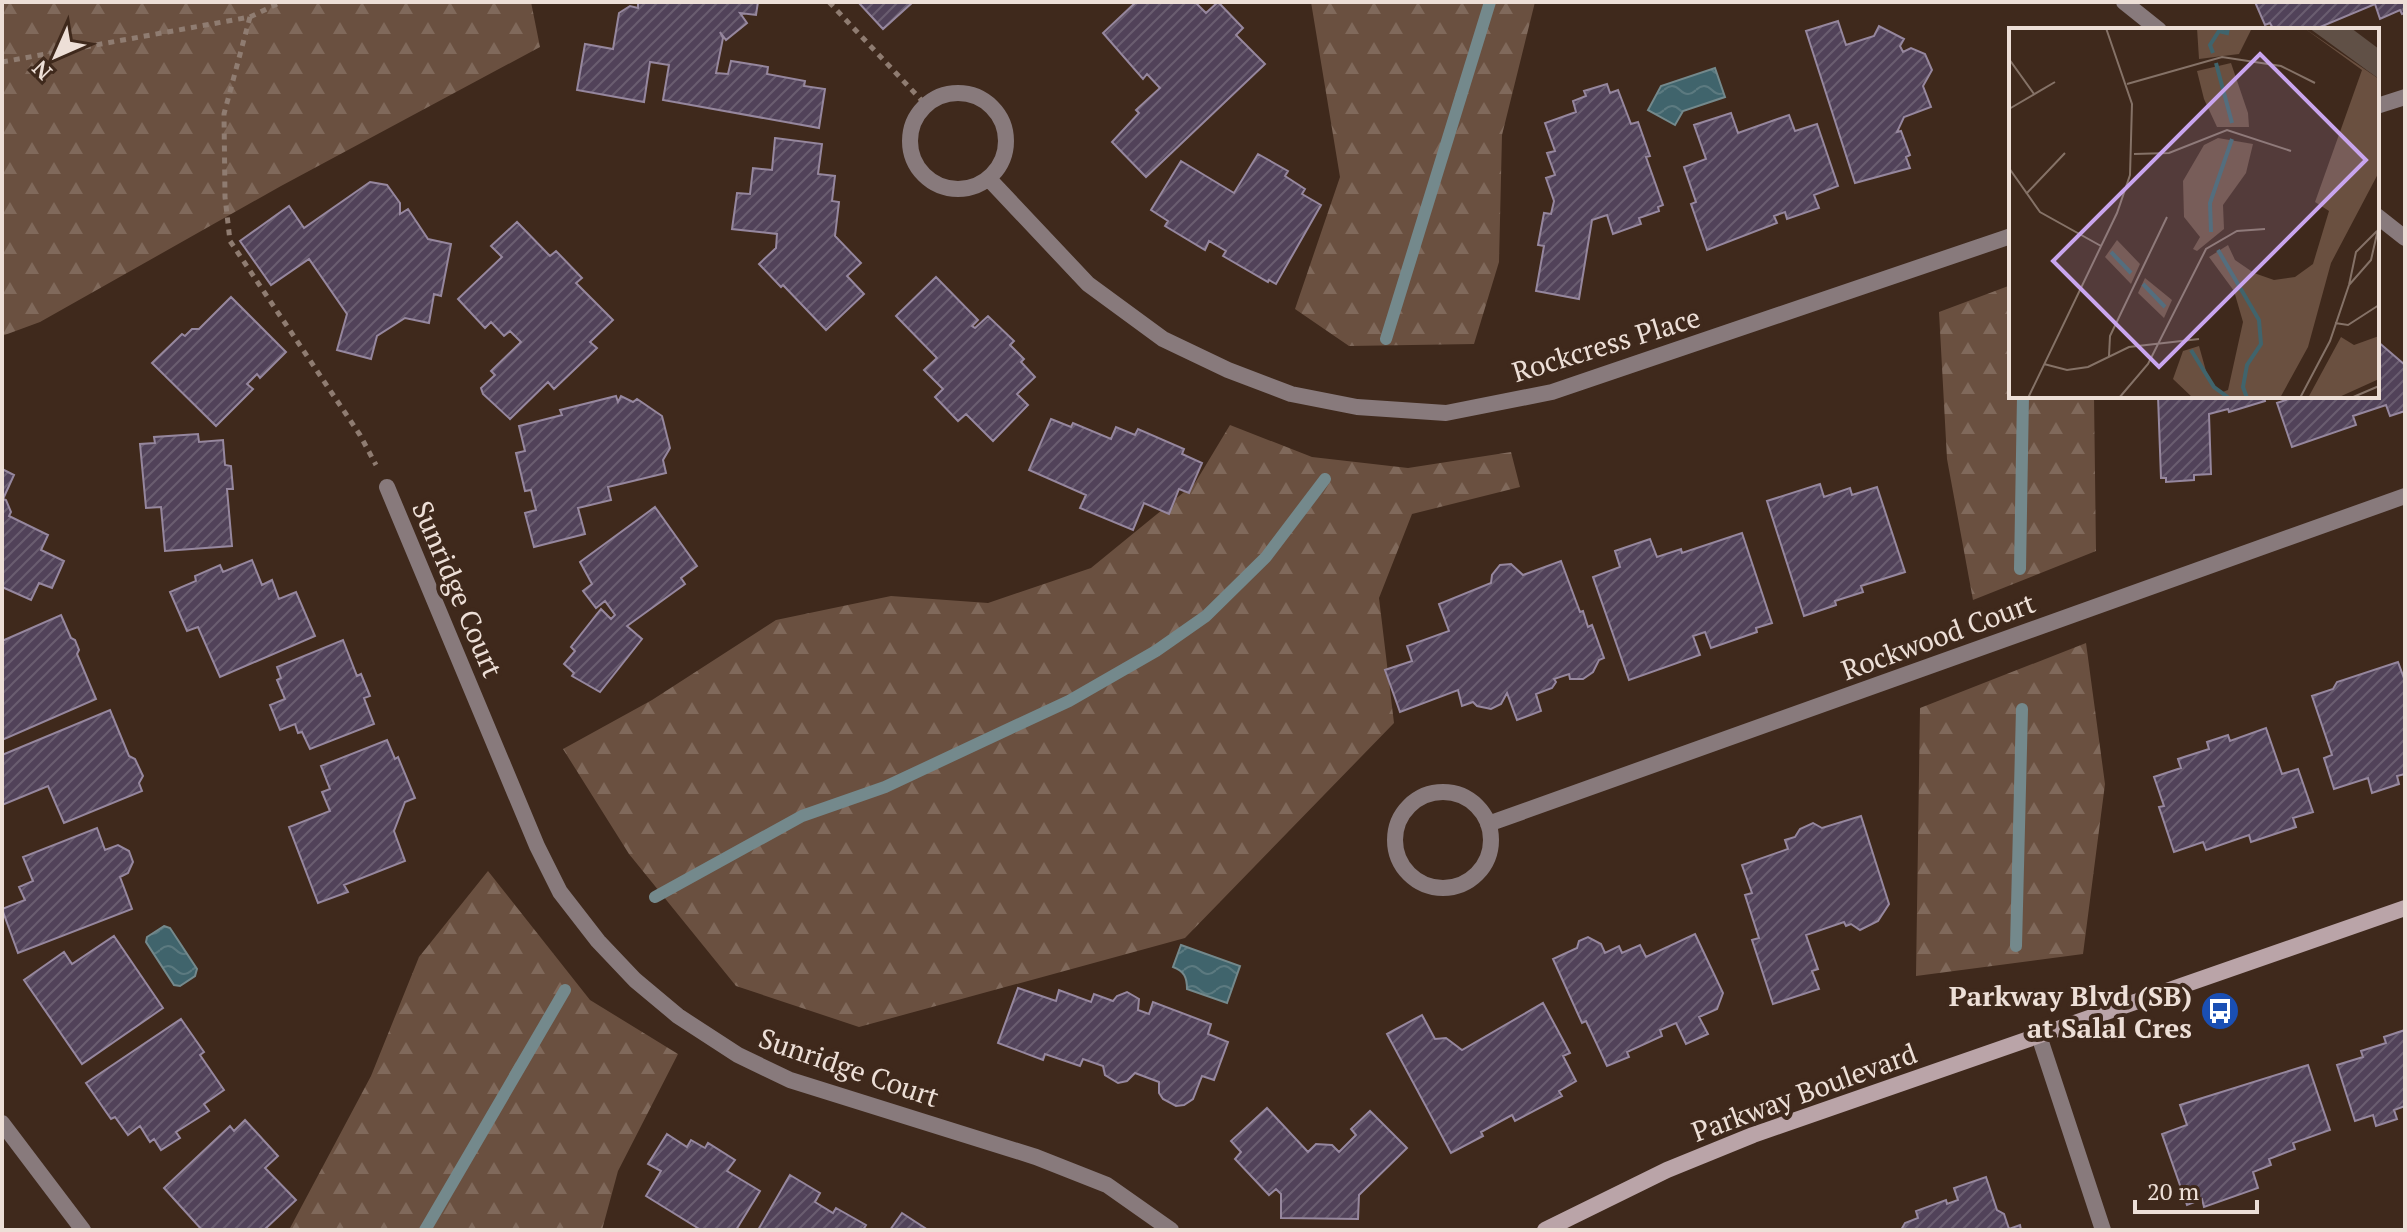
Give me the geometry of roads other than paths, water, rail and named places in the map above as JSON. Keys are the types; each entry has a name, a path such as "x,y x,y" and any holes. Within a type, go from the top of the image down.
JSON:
{"street":[{"path":"2124,2 2156,28"},
{"path":"951,93 966,93 994,107 1003,121 1006,145 999,169 989,179 972,188 955,190 939,186 925,177 910,150 910,134 926,105 951,93"},
{"path":"2379,105 2405,97"},
{"name":"Rockcress Place","path":"989,179 1088,284 1163,339 1228,370 1291,394 1357,407 1446,413 1552,392 2009,237"},
{"path":"2379,218 2405,238"},
{"name":"Sunridge Court","path":"387,487 537,846 560,892 598,941 635,980 678,1016 764,1068 790,1080 1036,1157 1107,1185 1171,1230"},
{"name":"Rockwood Court","path":"1488,824 2405,496"},
{"path":"1435,792 1451,792 1466,797 1478,806 1488,824 1490,853 1483,868 1472,880 1457,887 1440,889 1424,885 1410,876 1400,864 1394,834 1399,818 1408,806 1421,797 1435,792"},
{"name":"Parkway Boulevard","path":"1545,1230 1667,1170 1753,1135 2405,908"},
{"path":"2039,1036 2103,1230"},
{"path":"2,1123 83,1230"}],"water":[{"path":"1715,68 1725,97 1683,111 1675,125 1648,110 1661,86"},
{"path":"164,926 170,928 197,969 195,976 180,986 174,985 146,942 147,937"},
{"path":"1181,945 1240,966 1227,1003 1187,989 1184,975 1173,967"}],"waterway":[{"path":"1386,339 1490,2"},
{"path":"2020,569 2023,398"},
{"path":"655,897 802,816 885,787 1069,701 1156,651 1206,616 1266,557 1325,479"},
{"path":"2016,946 2022,709"},
{"path":"425,1230 565,990"}],"place":[{"name":"Parkway Blvd (SB) at Salal Cres","path":"2220,1011"}]}
